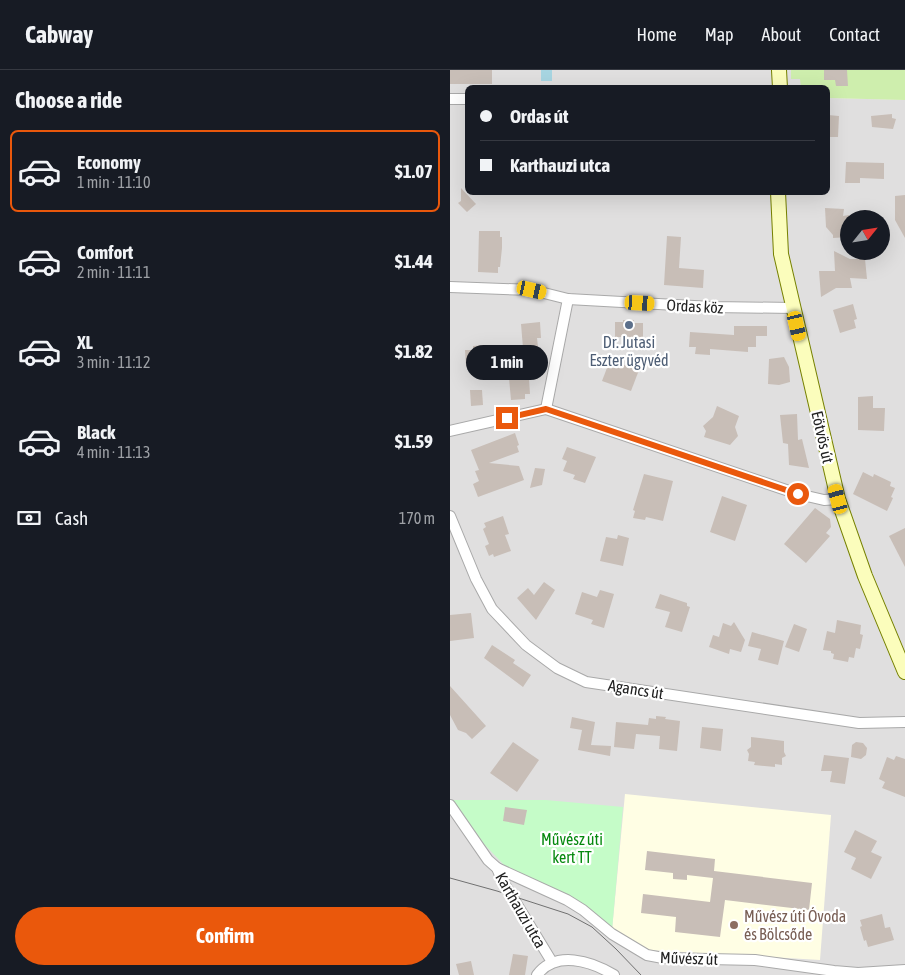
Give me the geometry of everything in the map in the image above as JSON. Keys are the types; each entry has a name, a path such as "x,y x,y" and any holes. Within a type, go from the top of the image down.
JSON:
{"street":[{"path":"779,70 780,85"},
{"path":"450,99 465,99"},
{"name":"Eötvös út","path":"778,195 781,254 838,499 865,576 905,672"},
{"name":"Ordas köz","path":"450,287 532,290 568,299 712,307 793,308"},
{"path":"546,409 568,299"},
{"path":"450,431 546,409 798,494 824,500 838,499"},
{"name":"Agancs út","path":"450,516 476,579 492,609 526,645 557,668 586,682 859,723 905,722"},
{"name":"Karthauzi utca","path":"450,805 488,860 497,868 502,880 552,962 575,960 596,965 614,975"},
{"name":"Művész út","path":"497,868 566,900 583,910 612,934 647,956 755,960 858,973 905,970"},
{"path":"537,975 543,967 552,962"}],"shaded area":[{"path":"450,70 791,70 791,79 801,79 801,85 465,85 465,195 830,195 830,98 905,100 905,975 450,975"},
{"path":"625,794 831,815 820,960 650,950 612,930"}],"green space":[{"path":"791,70 905,70 905,100 830,98 830,85 801,85 800,79 791,79"},
{"name":"Művész úti kert TT","path":"453,800 546,800 623,807 612,930 504,865 484,844"}],"water":[{"path":"541,70 552,70 552,81 541,81"}],"building":[{"path":"450,70 492,70 492,84 450,84"},
{"path":"824,70 847,70 848,86 836,86 835,80 824,80"},
{"path":"892,114 892,118 896,119 893,129 872,127 871,116"},
{"path":"830,115 839,116 838,137 830,137"},
{"path":"846,162 884,163 884,179 860,178 860,183 845,183"},
{"path":"461,188 465,195 468,195 476,204 467,212 458,203 461,201"},
{"path":"905,195 905,238 895,220 895,196"},
{"path":"825,208 844,209 840,210 840,238 833,238 833,235 826,227"},
{"path":"479,231 500,231 502,248 498,273 478,272"},
{"path":"667,236 681,237 679,268 704,270 703,288 664,285"},
{"path":"834,251 840,254 840,260 865,260 867,279 850,278 852,288 836,288 821,297 819,271 835,271"},
{"path":"853,304 857,319 854,320 856,328 840,333 833,310"},
{"path":"623,320 634,320 634,323 643,323 643,347 621,349 621,337 615,337 615,322 623,322"},
{"path":"540,322 541,338 537,338 538,347 532,348 535,379 529,379 530,394 525,394 525,399 511,400 509,378 512,378 510,361 524,360 521,324"},
{"path":"734,326 767,326 767,336 756,336 756,347 748,347 748,352 710,349 710,355 695,354 696,347 689,347 690,332 734,335"},
{"path":"484,345 484,355 487,355 487,366 466,366 465,350 473,350 473,346"},
{"path":"784,357 789,367 790,382 779,385 768,384 769,359"},
{"path":"610,360 639,370 631,391 602,381"},
{"path":"470,390 482,390 483,405 471,406"},
{"path":"873,396 873,408 885,408 884,431 858,430 858,397"},
{"path":"717,406 739,416 735,427 738,436 730,445 704,437 706,431 703,426 713,417"},
{"path":"797,414 798,440 802,439 809,468 789,465 788,444 783,443 780,415"},
{"path":"515,433 519,452 489,463 519,466 524,480 478,497 473,484 479,481 475,471 479,470 471,450"},
{"path":"567,447 596,457 585,483 573,479 575,475 563,471 567,461 562,459"},
{"path":"535,468 545,469 542,485 530,488"},
{"path":"863,472 873,477 874,474 891,482 890,486 895,488 887,511 853,494"},
{"path":"644,474 673,481 663,521 646,517 645,520 633,518 635,511 633,510"},
{"path":"722,496 747,505 735,541 710,532"},
{"path":"815,508 830,519 831,527 826,533 830,536 806,563 784,544"},
{"path":"503,516 509,534 505,535 511,551 494,557 493,554 489,556 485,546 489,544 483,529 486,527 484,523"},
{"path":"905,528 905,567 889,536"},
{"path":"618,535 629,538 623,566 600,561 606,537 617,539"},
{"path":"544,582 555,590 536,620 517,598 528,588 534,595"},
{"path":"600,590 614,594 604,628 591,624 593,620 575,614 582,592 597,597"},
{"path":"660,594 687,603 687,606 690,607 682,632 665,627 670,612 655,608"},
{"path":"471,613 474,638 450,641 450,615"},
{"path":"837,620 861,625 860,634 863,635 860,649 856,648 854,658 849,657 848,662 833,659 834,654 831,651 823,650 827,631 835,633"},
{"path":"734,622 745,640 741,652 730,649 729,654 709,647 713,635 719,637 723,623 731,626"},
{"path":"794,624 807,629 799,652 785,647"},
{"path":"752,632 784,641 778,665 758,660 761,649 748,646"},
{"path":"492,645 515,660 513,663 531,675 523,687 484,658"},
{"path":"450,686 486,726 472,739 466,733 458,730 450,715"},
{"path":"656,716 680,721 677,751 659,749 660,736 636,734 634,749 614,747 616,722 648,725 649,718 656,719"},
{"path":"572,717 595,722 591,745 611,746 610,756 578,750 582,730 570,728"},
{"path":"702,727 723,729 721,751 700,748"},
{"path":"751,737 784,741 786,756 782,758 782,765 775,764 775,767 754,765 755,762 748,761 749,754 747,750 751,747"},
{"path":"513,742 539,760 517,792 490,773"},
{"path":"856,742 863,743 867,748 866,755 861,759 851,757 852,745"},
{"path":"824,755 849,758 845,784 830,782 832,771 821,771"},
{"path":"896,756 905,759 905,797 882,788 885,782 879,779 887,757 894,760"},
{"path":"505,807 527,810 524,825 503,821"},
{"path":"855,830 877,841 871,852 882,857 871,879 851,869 856,858 844,852"},
{"path":"647,851 715,859 714,871 812,883 809,910 725,900 720,937 675,932 676,917 641,913 643,894 710,902 713,878 687,875 687,880 673,879 673,873 645,870"},
{"path":"882,914 885,928 890,927 894,940 868,947 866,940 864,941 860,920"},
{"path":"513,954 528,956 525,975 509,975"},
{"path":"471,961 474,975 459,975 456,964"}],"tram line":[{"path":"450,878 568,914 592,927 641,975"}],"place":[{"name":"Dr. Jutasi Eszter ügyvéd","path":"629,325"},
{"name":"Művész úti Óvoda és Bölcsőde","path":"734,925"}],"route":[{"path":"507,418 546,409 798,494"}]}
